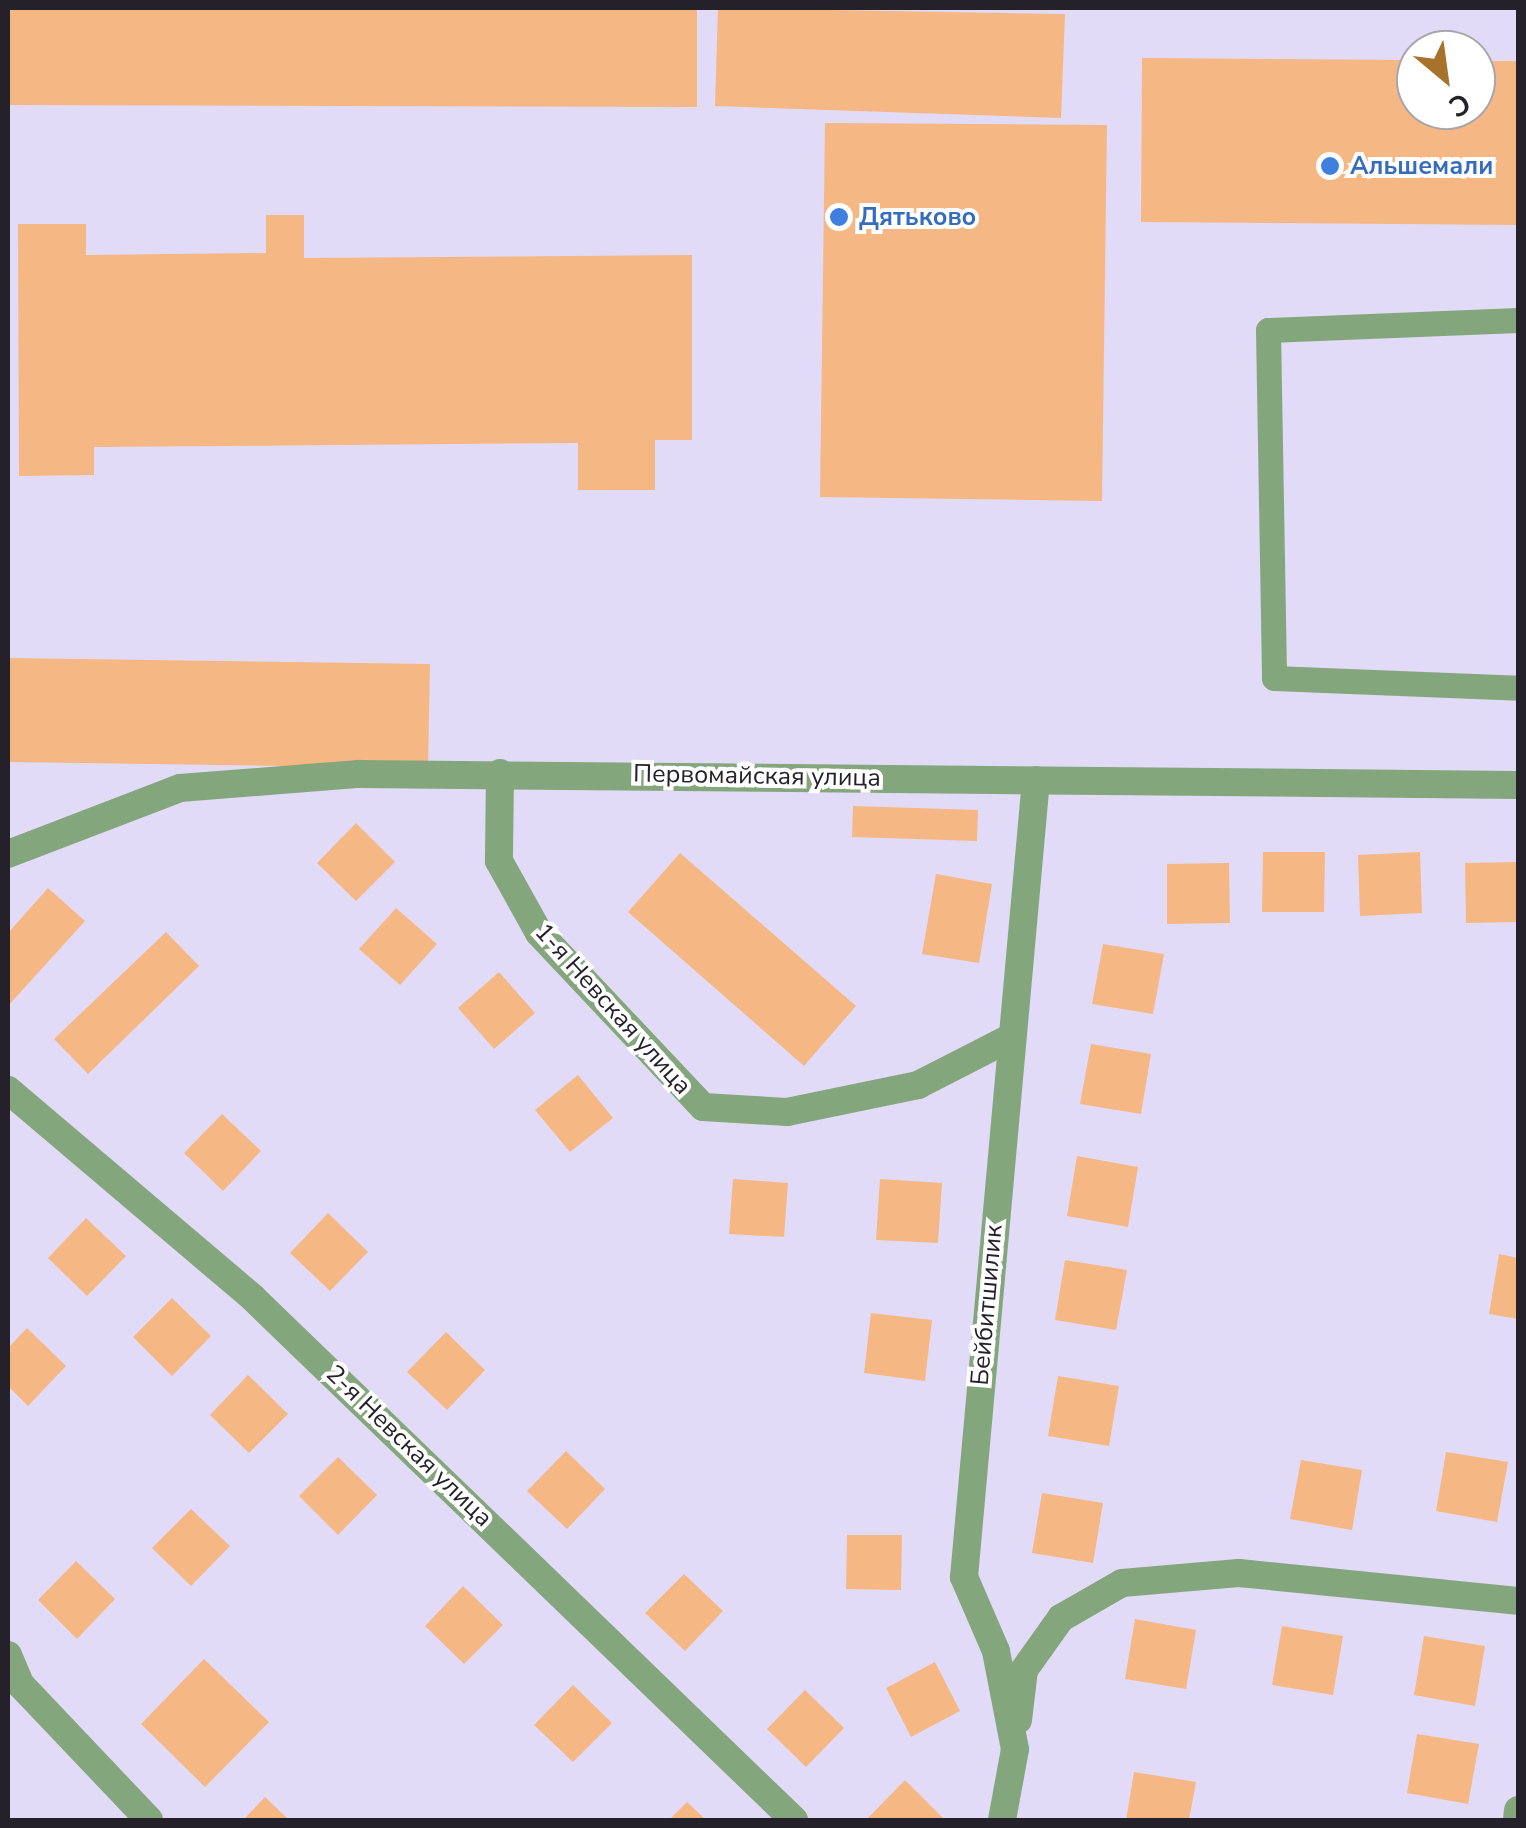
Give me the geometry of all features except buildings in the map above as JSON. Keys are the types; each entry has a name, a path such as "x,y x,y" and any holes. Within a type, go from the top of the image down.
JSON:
{"street":[{"name":"Первомайская улица","path":"8,854 180,788 500,773 1518,785"},
{"name":"1-я Невская улица","path":"500,773 499,861 539,933 703,1107 787,1112 918,1085 1012,1037"},
{"name":"Бейбитшилик","path":"1002,1820 1015,1749 996,1651 964,1577 1036,780"},
{"name":"2-я Невская улица","path":"8,1090 252,1298 794,1820"},
{"path":"1015,1749 1024,1670 1062,1618 1122,1582 1238,1573 1518,1601"},
{"path":"8,1655 20,1685 149,1820"},
{"path":"1517,1820 1518,1810"}],"lane":[{"path":"1518,320 1268,330 1274,678 1518,688"}],"place":[{"name":"Альшемали","path":"1330,166"},
{"name":"Дятьково","path":"839,217"}]}
